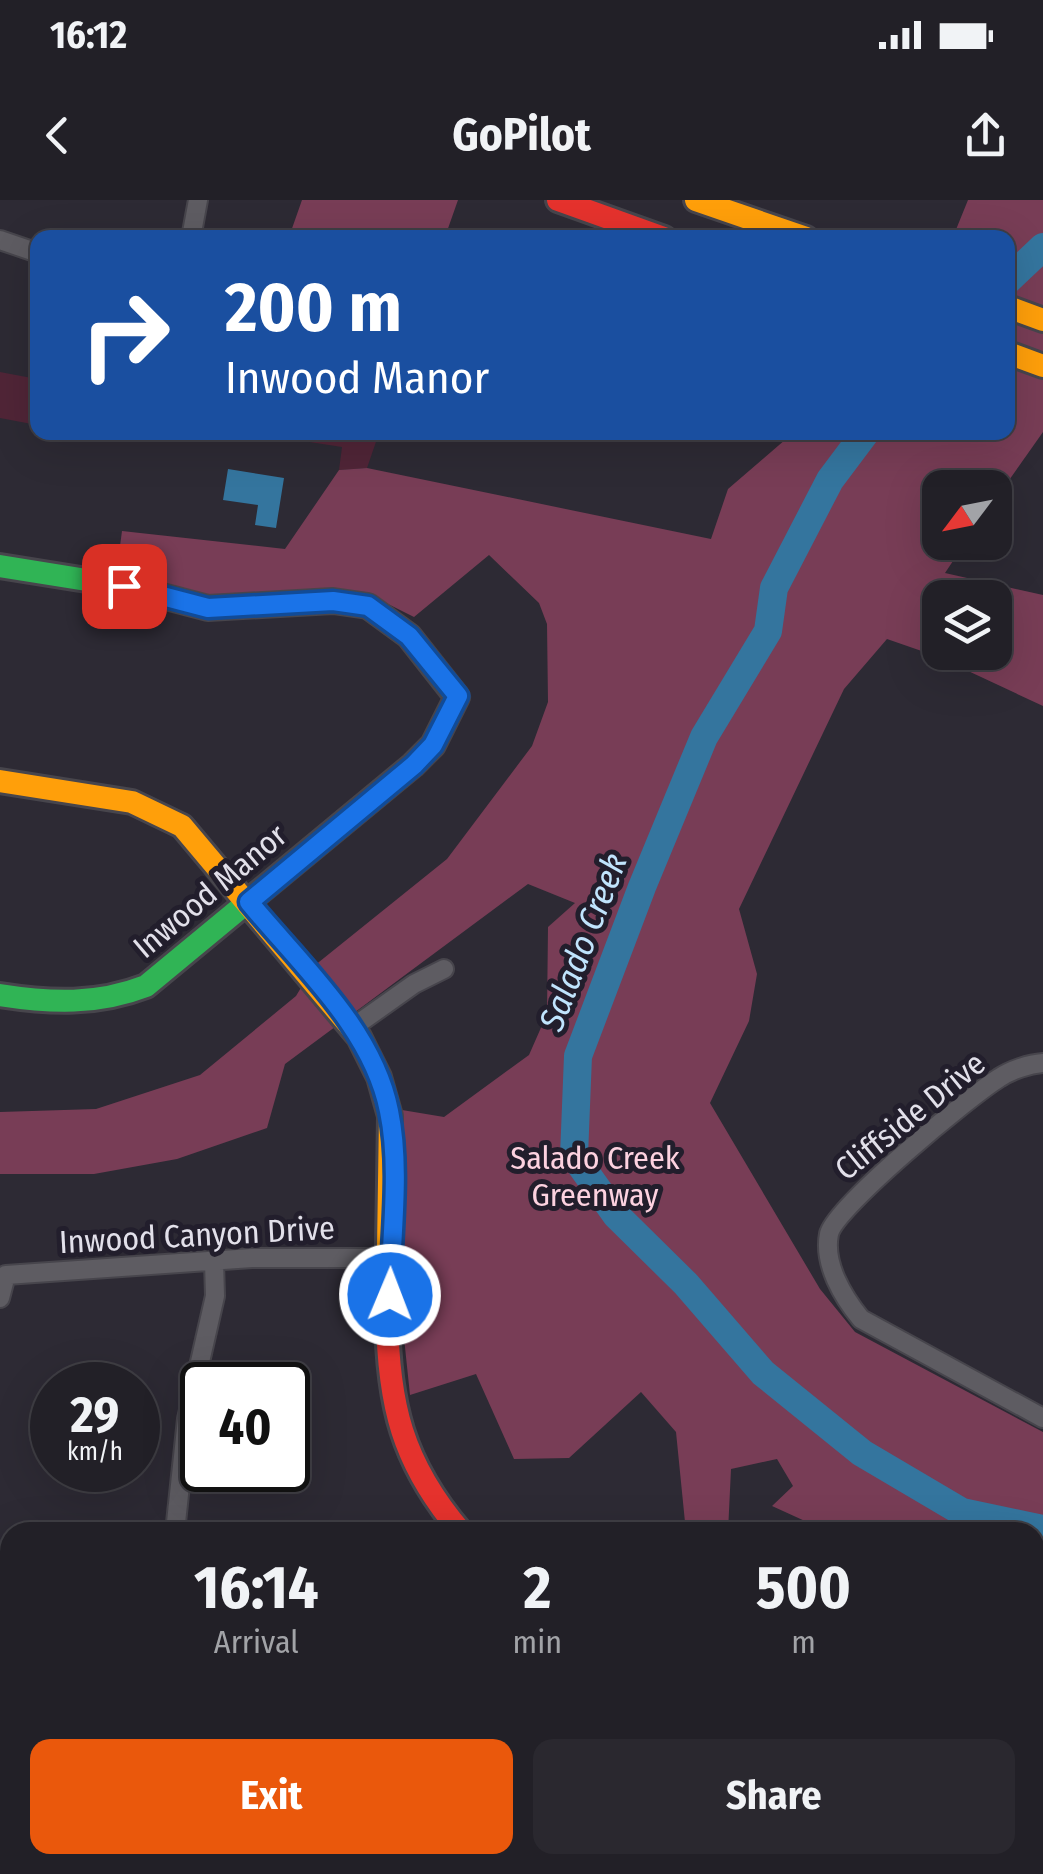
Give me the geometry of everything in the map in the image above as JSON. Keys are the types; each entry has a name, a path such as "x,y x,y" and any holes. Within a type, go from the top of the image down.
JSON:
{"street":[{"path":"192,230 198,200"},
{"path":"558,200 642,230"},
{"path":"696,200 783,230"},
{"path":"0,240 30,250"},
{"path":"1015,310 1043,320"},
{"path":"1015,356 1043,366"},
{"name":"Inwood Manor","path":"0,566 124,586 208,608 333,601 368,606 409,636 458,696 433,745 414,765 165,972 122,997 66,1005 0,995"},
{"path":"0,781 132,802 158,811 193,836 352,1028 379,1077 390,1116 389,1369 398,1427 424,1492 452,1522"},
{"path":"352,1028 414,984 444,970"},
{"name":"Cliffside Drive","path":"1043,1062 1000,1078 852,1199 829,1233 829,1257 847,1301 861,1319 1043,1418"},
{"name":"Inwood Canyon Drive","path":"0,1298 6,1275 214,1261 390,1258"},
{"path":"177,1522 186,1418 216,1296 214,1261"}],"shaded area":[{"path":"0,372 30,378 30,424 0,418"},
{"path":"296,440 377,440 367,468 339,470 342,447"}],"green space":[{"path":"302,200 458,200 447,230 291,230"},
{"name":"Salado Creek Greenway","path":"968,200 1043,200 1043,432 1012,476 1012,470 922,470 922,560 954,560 945,573 976,580 922,580 922,651 887,639 844,689 739,909 757,974 749,1021 710,1103 820,1289 855,1332 1043,1432 1043,1522 807,1522 772,1506 793,1486 777,1459 731,1469 728,1522 685,1522 676,1432 641,1392 569,1458 514,1459 476,1374 410,1395 401,1309 402,1110 444,1117 529,1055 547,1014 548,927 575,903 528,884 285,1064 267,1128 177,1159 94,1174 0,1174 0,1112 96,1109 200,1075 296,996 314,966 447,859 532,746 548,702 547,624 539,603 489,555 414,617 376,598 199,602 116,576 122,531 285,549 339,470 367,468 711,539 728,489 785,440 1015,440 1015,230 956,230"},
{"name":"Salado Creek Greenway","path":"1012,588 1043,595 1043,706 966,670 1012,670"}],"water":[{"path":"228,469 284,478 276,528 255,525 258,505 223,500"}],"waterway":[{"name":"Salado Creek","path":"1015,273 1043,247"},
{"name":"Salado Creek","path":"860,440 830,480 774,588 768,631 704,737 642,887 578,1056 574,1156 616,1215 686,1284 763,1373 862,1453 962,1512 1010,1522"}],"traffic: fast":[{"path":"0,566 124,586 208,608 333,601 368,606 409,636 457,697 433,745 413,765 146,986 110,997 74,1001 0,995"}],"traffic: slow":[{"path":"696,200 783,230"},
{"path":"1015,310 1043,320"},
{"path":"1015,356 1043,366"},
{"path":"0,781 132,802 182,826 359,1037 379,1077 390,1116 387,1314"}],"traffic: jam":[{"path":"558,200 642,230"},
{"path":"387,1314 391,1376 402,1431 425,1481 453,1522"}],"route":[{"path":"124,586 180,604 208,608 333,601 368,606 391,619 409,636 458,696 433,745 414,765 249,902 359,1037 379,1077 390,1116 392,1155 390,1295"}]}
